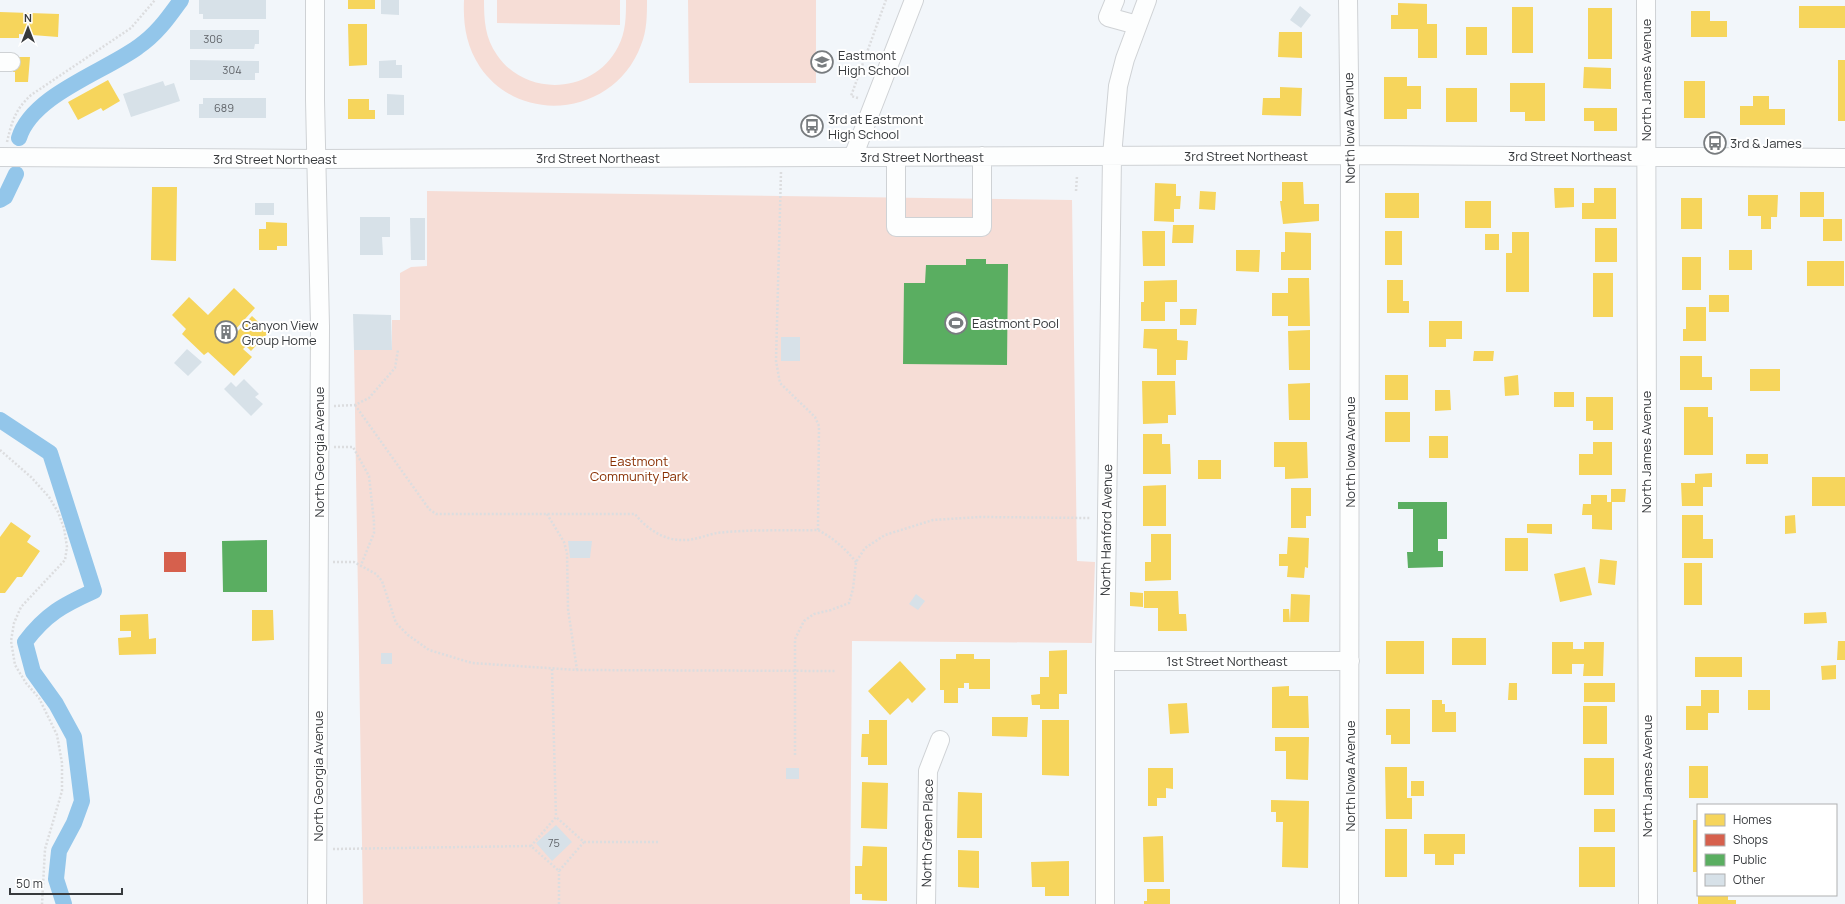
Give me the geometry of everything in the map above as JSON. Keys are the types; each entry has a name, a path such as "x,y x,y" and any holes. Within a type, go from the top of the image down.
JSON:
{"street":[{"name":"North Georgia Avenue","path":"316,0 320,326 317,904"},
{"path":"852,157 914,0"},
{"path":"1115,0 1108,17 1137,25"},
{"name":"North Hanford Avenue","path":"1105,904 1105,661 1112,156 1118,86 1125,59 1147,0"},
{"name":"North Iowa Avenue","path":"1348,0 1350,156 1349,904"},
{"name":"North James Avenue","path":"1646,0 1648,904"},
{"name":"3rd Street Northeast","path":"0,157 317,159 982,156 1646,156 1845,158"},
{"path":"896,157 896,227 982,227 982,156"},
{"name":"1st Street Northeast","path":"1105,661 1350,661"},
{"name":"North Green Place","path":"926,904 928,771 940,740"}],"path":[{"path":"0,157 7,142 13,118 20,105 31,95 130,28 155,0"},
{"path":"862,100 851,96 886,0"},
{"path":"781,157 776,361 780,383 815,417 820,426 818,530"},
{"path":"1076,191 1077,176"},
{"path":"320,406 355,405 369,398 395,368 398,350"},
{"path":"355,405 428,509 436,514 635,514 642,524 653,531 667,538 682,540 717,533 818,530 832,537 856,562"},
{"path":"319,447 353,447 368,476 374,533 361,565"},
{"path":"0,450 31,477 49,497 58,512 64,528 67,547 65,560 21,607 14,623 11,641 15,665 26,683 39,698 57,735 62,763 62,791 45,849 42,904"},
{"path":"546,514 564,542 567,552 568,609 576,670"},
{"path":"795,755 795,639 798,630 804,621 814,614 831,610 849,603 853,590 856,562 865,548 885,535 933,520 980,517 1079,518"},
{"path":"319,562 354,562 376,574 382,581 396,623 408,635 428,650 472,663 576,670 835,671"},
{"path":"531,846 556,817 552,669"},
{"path":"556,817 584,842 659,842"},
{"path":"559,904 559,871 584,842"},
{"path":"318,849 531,846 559,871"}],"green space":[{"path":"464,0 484,0 486,29 490,42 497,55 510,69 525,78 542,84 559,85 577,82 593,74 607,63 618,47 623,36 626,18 626,0 647,0 646,29 641,45 629,68 611,86 590,98 567,105 543,105 519,99 498,86 480,67 471,51 466,35"},
{"path":"497,0 620,0 620,25 497,23"},
{"path":"688,0 816,0 816,83 689,83"},
{"name":"Eastmont Community Park","path":"427,191 1072,200 1077,561 1095,562 1092,643 852,641 850,904 363,904 354,350 392,350 392,320 400,320 400,273 411,267 427,266"}],"building: Homes":[{"path":"348,0 375,0 375,9 348,9"},
{"path":"1398,3 1427,4 1427,24 1437,24 1437,58 1418,58 1418,29 1391,29 1391,15 1398,15"},
{"path":"1799,6 1845,6 1845,28 1799,28"},
{"path":"1512,7 1533,7 1533,53 1512,53"},
{"path":"1588,8 1612,8 1612,59 1588,59"},
{"path":"1691,11 1710,11 1710,21 1727,21 1727,37 1691,37"},
{"path":"0,12 59,14 58,37 19,34 19,38 0,38"},
{"path":"348,24 367,24 367,65 349,66"},
{"path":"1466,27 1487,27 1487,55 1466,55"},
{"path":"1279,32 1302,32 1302,58 1278,57"},
{"path":"12,57 30,57 28,82 15,82"},
{"path":"1838,60 1845,60 1845,121 1838,121"},
{"path":"1584,67 1611,68 1611,89 1583,88"},
{"path":"1384,77 1407,77 1407,86 1421,86 1421,109 1407,109 1407,119 1384,119"},
{"path":"108,80 120,101 103,111 101,108 78,120 68,102"},
{"path":"1684,81 1705,81 1705,118 1684,118"},
{"path":"1510,83 1545,83 1545,121 1525,121 1525,112 1510,112"},
{"path":"1280,87 1302,88 1301,116 1262,115 1263,98 1280,98"},
{"path":"1446,88 1477,88 1477,122 1446,122"},
{"path":"1753,96 1769,96 1769,109 1785,109 1785,125 1740,125 1740,106 1753,106"},
{"path":"348,99 369,99 369,110 375,110 375,119 348,119"},
{"path":"1584,108 1617,108 1617,131 1594,131 1594,121 1584,121"},
{"path":"1282,182 1303,182 1304,204 1319,204 1319,221 1283,224 1280,201 1282,201"},
{"path":"1155,183 1176,184 1176,196 1181,196 1180,209 1174,209 1174,222 1154,221"},
{"path":"152,187 177,187 176,261 151,260"},
{"path":"1554,188 1574,188 1574,207 1555,208"},
{"path":"1594,188 1616,188 1616,219 1582,219 1582,203 1594,203"},
{"path":"1200,191 1216,192 1215,210 1199,209"},
{"path":"1800,192 1824,192 1824,217 1800,217"},
{"path":"1385,193 1419,193 1419,218 1385,218"},
{"path":"1748,195 1778,195 1777,217 1771,217 1771,229 1761,229 1761,216 1748,216"},
{"path":"1681,198 1702,198 1702,229 1681,229"},
{"path":"1465,201 1491,201 1491,228 1465,228"},
{"path":"1823,219 1842,219 1842,241 1823,241"},
{"path":"266,222 287,223 287,246 277,246 277,250 259,250 259,229 266,229"},
{"path":"1173,225 1194,225 1193,243 1172,243"},
{"path":"1595,228 1617,228 1617,262 1595,262"},
{"path":"1142,231 1165,231 1165,266 1143,266"},
{"path":"1385,231 1402,231 1402,265 1385,265"},
{"path":"1285,232 1311,233 1311,270 1281,270 1281,252 1285,252"},
{"path":"1512,232 1529,232 1529,292 1506,292 1506,253 1512,253"},
{"path":"1485,234 1499,234 1499,250 1485,250"},
{"path":"1236,250 1260,250 1259,272 1236,271"},
{"path":"1729,250 1752,250 1752,270 1729,270"},
{"path":"1682,257 1701,257 1701,290 1682,290"},
{"path":"1807,261 1844,261 1844,286 1807,286"},
{"path":"1593,273 1613,273 1613,317 1593,317"},
{"path":"1288,278 1309,278 1310,326 1288,326 1288,316 1272,316 1272,293 1288,293"},
{"path":"1177,280 1177,302 1165,302 1165,321 1141,321 1141,302 1144,302 1144,281"},
{"path":"1387,280 1403,280 1403,301 1409,301 1409,313 1387,313"},
{"name":"Canyon View Group Home","path":"234,288 255,308 235,330 237,332 252,316 269,332 251,351 246,346 243,349 252,357 234,376 208,352 204,355 182,334 186,329 172,315 189,297 208,315"},
{"path":"1709,295 1729,295 1729,312 1709,312"},
{"path":"1686,307 1706,307 1706,341 1683,341 1683,329 1686,329"},
{"path":"1180,309 1197,309 1196,325 1180,325"},
{"path":"1429,321 1462,321 1462,339 1446,339 1446,347 1429,347"},
{"path":"1144,329 1177,329 1177,340 1188,341 1187,360 1176,360 1176,375 1157,375 1157,349 1143,348"},
{"path":"1310,330 1310,370 1289,370 1288,331"},
{"path":"1474,351 1494,351 1493,361 1473,361"},
{"path":"1680,356 1702,356 1702,377 1712,377 1712,390 1680,390"},
{"path":"1750,369 1780,369 1780,391 1750,391"},
{"path":"1385,375 1408,375 1408,400 1385,400"},
{"path":"1518,375 1519,395 1505,396 1504,377"},
{"path":"1142,381 1175,381 1176,415 1168,415 1168,423 1143,424"},
{"path":"1310,383 1310,420 1289,420 1288,384"},
{"path":"1435,390 1450,390 1451,410 1435,411"},
{"path":"1554,392 1574,392 1574,407 1554,407"},
{"path":"1586,397 1613,397 1613,430 1593,430 1593,421 1586,421"},
{"path":"1684,407 1708,407 1708,417 1713,417 1713,455 1684,455"},
{"path":"1385,412 1410,412 1410,442 1385,442"},
{"path":"1143,434 1162,434 1162,444 1170,444 1171,474 1143,474"},
{"path":"1429,436 1448,436 1448,458 1429,458"},
{"path":"1274,442 1307,442 1308,478 1285,479 1285,467 1274,467"},
{"path":"1593,442 1612,442 1612,475 1579,475 1579,454 1593,454"},
{"path":"1746,454 1768,454 1768,464 1746,464"},
{"path":"1198,460 1221,460 1221,479 1198,479"},
{"path":"1712,473 1712,487 1703,487 1703,506 1682,506 1681,483 1695,483 1695,474"},
{"path":"1812,477 1845,477 1845,506 1812,506"},
{"path":"1166,485 1166,526 1143,526 1143,486"},
{"path":"1291,488 1311,488 1311,516 1306,516 1306,528 1291,528"},
{"path":"1611,489 1626,489 1625,502 1611,502"},
{"path":"1591,495 1607,495 1607,502 1612,502 1612,530 1592,529 1592,515 1582,515 1583,504 1591,504"},
{"path":"1682,515 1703,515 1703,539 1713,539 1713,558 1682,558"},
{"path":"1795,515 1796,533 1785,534 1785,516"},
{"path":"11,522 31,536 27,542 40,551 22,577 17,577 5,593 0,593 0,537"},
{"path":"1527,524 1552,524 1552,534 1527,533"},
{"path":"1151,534 1171,534 1171,580 1145,581 1145,562 1151,562"},
{"path":"1288,537 1309,538 1308,568 1305,567 1304,578 1287,577 1288,566 1279,566 1279,554 1287,554"},
{"path":"1505,538 1528,538 1528,571 1505,571"},
{"path":"1600,559 1617,561 1615,585 1598,583"},
{"path":"1684,563 1702,563 1702,605 1684,605"},
{"path":"1585,567 1592,595 1560,602 1554,574"},
{"path":"1144,591 1178,591 1179,614 1186,614 1187,631 1158,631 1158,608 1144,608"},
{"path":"1130,592 1143,593 1143,607 1130,606"},
{"path":"1291,594 1310,595 1309,622 1290,622"},
{"path":"1283,609 1289,609 1290,622 1283,622"},
{"path":"252,610 273,610 274,640 252,641"},
{"path":"1826,612 1827,623 1804,624 1804,613"},
{"path":"148,614 149,639 156,638 156,654 119,655 118,638 131,637 131,631 120,631 120,615"},
{"path":"1452,638 1486,638 1486,665 1452,665"},
{"path":"1386,641 1424,641 1424,674 1386,674"},
{"path":"1838,641 1845,641 1845,660 1837,660"},
{"path":"1552,642 1573,642 1573,649 1584,649 1584,642 1604,642 1603,676 1583,676 1584,664 1572,664 1572,674 1552,674"},
{"path":"1067,650 1067,694 1059,694 1059,709 1040,709 1040,705 1032,705 1031,695 1040,694 1040,677 1049,677 1049,651"},
{"path":"956,654 974,654 974,659 990,659 990,689 969,689 969,683 964,683 964,688 958,688 958,703 944,703 944,690 940,690 940,659 956,659"},
{"path":"1695,657 1742,657 1742,677 1695,677"},
{"path":"900,661 926,689 912,703 908,698 890,715 868,691"},
{"path":"1836,665 1836,679 1822,680 1821,666"},
{"path":"1509,683 1517,683 1517,700 1508,700"},
{"path":"1584,683 1615,683 1615,702 1584,702"},
{"path":"1289,686 1289,696 1308,696 1309,728 1272,728 1272,687"},
{"path":"1701,690 1719,690 1719,713 1708,713 1708,730 1686,730 1686,706 1701,706"},
{"path":"1748,690 1770,690 1770,710 1748,710"},
{"path":"1432,700 1442,700 1442,704 1445,704 1445,712 1456,712 1456,732 1432,732"},
{"path":"1187,703 1189,733 1170,734 1168,704"},
{"path":"1583,706 1607,706 1607,744 1583,744"},
{"path":"1386,709 1410,709 1410,744 1391,744 1391,735 1386,735"},
{"path":"992,717 1028,717 1027,737 992,736"},
{"path":"869,720 887,720 887,765 868,765 868,757 861,757 862,734 869,734"},
{"path":"1042,720 1069,720 1069,776 1042,775"},
{"path":"1275,737 1309,737 1308,780 1286,779 1286,751 1275,751"},
{"path":"1584,758 1614,758 1614,795 1584,795"},
{"path":"1689,766 1708,766 1708,798 1689,798"},
{"path":"1385,767 1407,767 1407,798 1412,798 1412,819 1386,819"},
{"path":"1148,768 1173,768 1173,789 1166,788 1166,798 1157,798 1157,806 1148,806"},
{"path":"1411,781 1424,781 1424,796 1411,796"},
{"path":"862,782 888,783 887,829 861,828"},
{"path":"958,792 982,793 982,838 957,838"},
{"path":"1271,800 1309,801 1308,868 1282,867 1283,822 1276,822 1276,812 1271,812"},
{"path":"1594,809 1615,809 1615,832 1594,832"},
{"path":"1693,820 1697,820 1697,872 1693,872"},
{"path":"1385,829 1407,829 1407,877 1385,877"},
{"path":"1424,834 1465,834 1465,854 1454,854 1454,865 1435,865 1435,854 1424,854"},
{"path":"1163,836 1164,882 1144,882 1143,837"},
{"path":"863,846 887,847 887,901 862,900 862,894 855,894 855,866 862,866"},
{"path":"1579,847 1615,847 1615,887 1579,887"},
{"path":"958,850 979,851 979,888 958,887"},
{"path":"1069,861 1069,896 1045,896 1045,887 1032,887 1031,862"},
{"path":"1147,889 1170,889 1170,904 1144,904 1144,901 1147,901"},
{"path":"1698,896 1728,896 1728,900 1736,900 1736,904 1698,904"}],"building: Shops":[{"path":"164,552 186,552 186,572 164,572"}],"building: Public":[{"name":"Eastmont Pool","path":"966,259 986,259 986,264 1008,264 1007,365 903,364 904,283 925,283 926,265 966,265"},
{"path":"1398,502 1447,502 1447,539 1438,539 1438,551 1443,551 1443,567 1408,568 1407,552 1413,552 1413,509 1398,509"},
{"path":"267,540 267,592 223,592 222,541"}],"building: Other":[{"path":"199,0 266,0 266,19 203,19 203,14 199,14"},
{"path":"381,0 399,0 399,15 381,14"},
{"path":"1300,6 1311,15 1301,28 1290,20"},
{"path":"190,30 259,30 259,44 255,44 254,49 190,49"},
{"path":"190,60 259,61 259,73 255,73 255,80 190,80"},
{"path":"396,60 396,65 402,65 402,78 379,78 379,61"},
{"path":"163,81 165,86 174,83 180,101 131,117 123,94"},
{"path":"387,94 404,95 404,115 387,115"},
{"path":"203,98 266,98 266,118 199,118 199,104 203,104"},
{"path":"255,203 274,203 274,215 255,215"},
{"path":"360,217 390,217 390,237 382,237 383,255 360,255"},
{"path":"410,218 425,218 425,260 411,260"},
{"path":"353,314 391,315 392,350 354,350"},
{"path":"781,337 800,337 800,361 781,361"},
{"path":"187,349 202,362 188,376 174,363"},
{"path":"244,379 259,394 255,397 263,404 251,416 224,389 231,382 236,387"},
{"path":"568,541 592,541 590,558 570,558"},
{"path":"916,594 925,601 918,610 909,604"},
{"path":"381,653 392,653 392,664 381,664"},
{"path":"786,768 799,768 799,779 786,779"},
{"path":"556,825 572,842 552,861 536,843"}],"waterway":[{"path":"19,138 26,123 38,109 53,97 124,56 145,42 162,25 181,0"},
{"path":"0,200 5,197 16,174"},
{"path":"0,420 50,453 94,591 56,611 40,624 25,642 33,672 56,704 74,737 82,801 74,823 59,851 56,879 64,904"}],"place":[{"name":"Eastmont High School","path":"822,62"},
{"name":"3rd at Eastmont High School","path":"812,126"},
{"name":"3rd & James","path":"1715,143"},
{"name":"Eastmont Pool","path":"956,323"},
{"name":"Canyon View Group Home","path":"226,332"}]}
